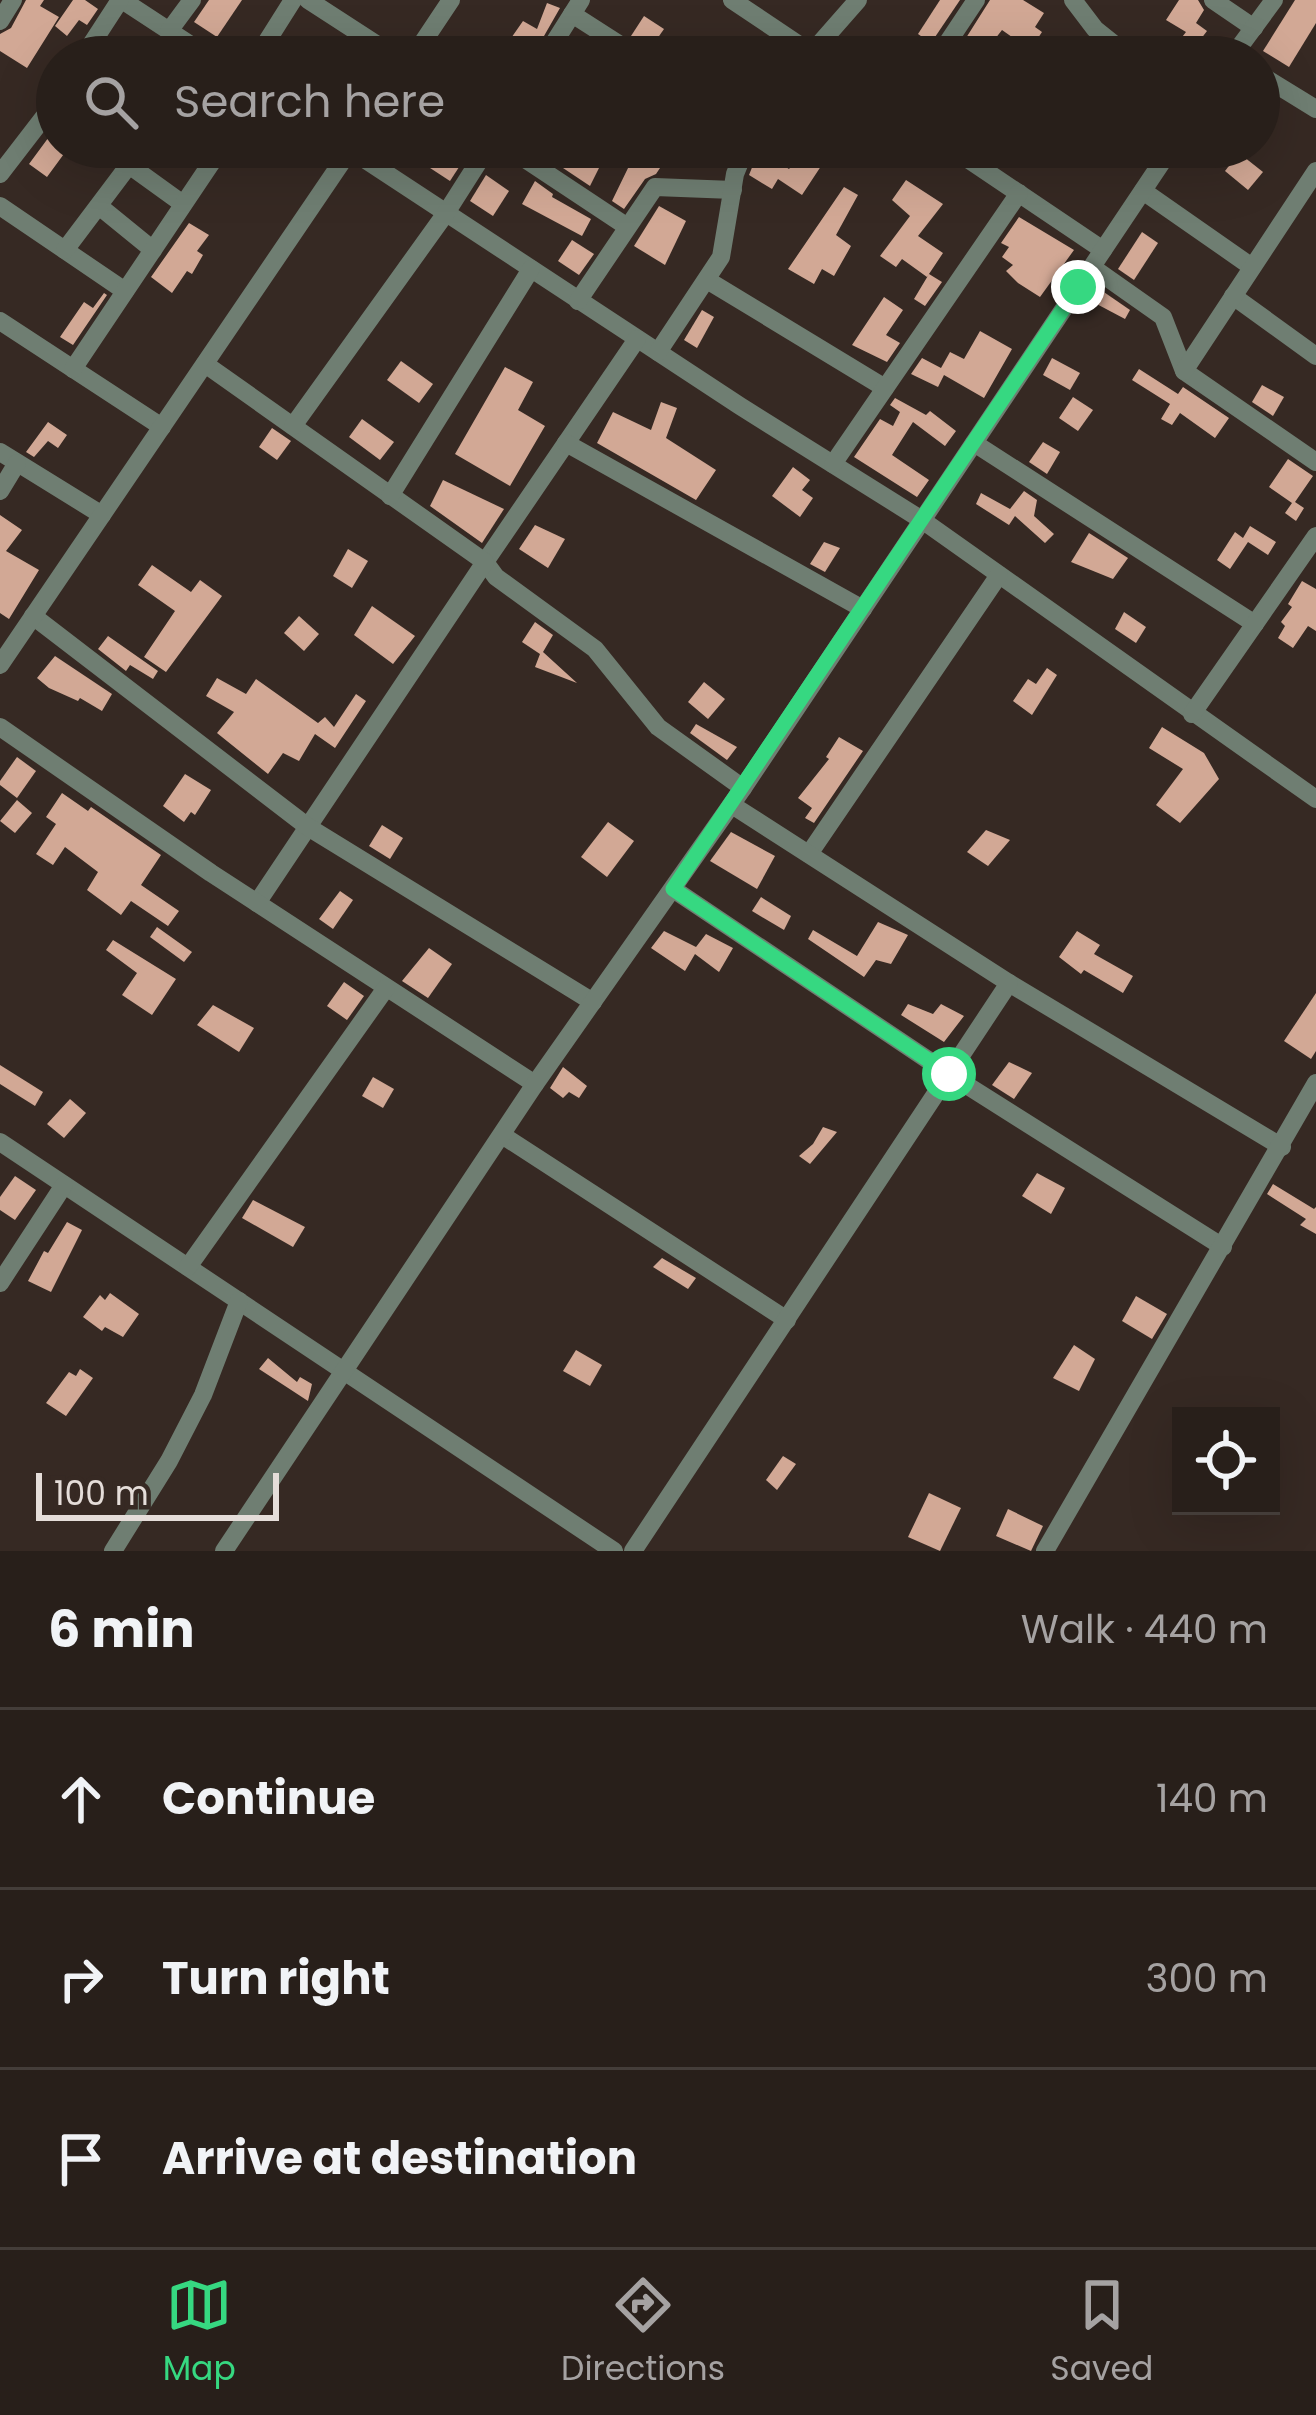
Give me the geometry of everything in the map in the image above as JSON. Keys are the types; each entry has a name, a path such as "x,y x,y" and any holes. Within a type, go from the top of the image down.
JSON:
{"street":[{"path":"0,21 13,0"},
{"path":"97,36 121,0 177,36"},
{"path":"170,31 192,0"},
{"path":"270,36 293,0"},
{"path":"426,36 451,0"},
{"path":"732,0 783,36"},
{"path":"828,36 858,0"},
{"path":"952,36 976,0"},
{"path":"1073,0 1104,36"},
{"path":"1213,0 1254,28"},
{"path":"1248,36 1274,0"},
{"path":"322,3 367,36"},
{"path":"558,36 577,7 612,36"},
{"path":"1280,85 1314,104"},
{"path":"2,167 36,129"},
{"path":"65,250 127,168"},
{"path":"133,168 183,204"},
{"path":"74,369 208,168"},
{"path":"0,665 336,168"},
{"path":"379,168 922,520 1316,799"},
{"path":"293,426 475,168"},
{"path":"539,168 626,226"},
{"path":"658,352 721,257 740,168"},
{"path":"982,168 1019,193 1163,317 1184,371 1316,463"},
{"path":"224,1551 1158,168"},
{"path":"1184,371 1316,171"},
{"path":"578,301 655,188 733,190"},
{"path":"1143,190 1252,267"},
{"path":"832,464 1019,193"},
{"path":"0,206 125,291"},
{"path":"99,206 153,250"},
{"path":"390,496 531,269"},
{"path":"707,280 885,388"},
{"path":"1233,296 1316,356"},
{"path":"0,321 161,427"},
{"path":"257,903 637,339"},
{"path":"205,364 485,562 496,577 595,649 658,727 809,854 1009,983 1282,1147"},
{"path":"974,442 1255,624"},
{"path":"566,443 863,609"},
{"path":"0,490 9,458 102,514"},
{"path":"1192,714 1316,536"},
{"path":"809,854 998,575"},
{"path":"34,616 308,827 593,1002"},
{"path":"0,727 257,903 536,1084"},
{"path":"673,889 949,1074 1223,1246"},
{"path":"633,1551 1009,983"},
{"path":"188,1268 386,988"},
{"path":"1046,1551 1316,1083"},
{"path":"502,1135 788,1319"},
{"path":"0,1142 614,1551"},
{"path":"2,1277 64,1185"},
{"path":"112,1551 169,1461 203,1395 239,1301"}],"building":[{"path":"26,0 44,0 40,6 59,17 47,36 36,36 36,54 27,68 0,51 0,34 11,28"},
{"path":"73,0 85,0 98,9 87,25 79,20 67,36 55,26"},
{"path":"209,0 242,0 218,36 194,22"},
{"path":"940,0 960,0 936,36 918,34"},
{"path":"990,0 1023,0 1044,13 1035,27 1042,32 1039,36 1011,36 1002,30 997,36 967,36"},
{"path":"1179,0 1198,0 1204,10 1196,23 1207,31 1203,36 1183,36 1186,32 1166,20"},
{"path":"1295,0 1316,0 1316,23 1289,67 1280,61 1280,36 1272,36"},
{"path":"547,3 560,8 544,36 513,36 523,21 537,29"},
{"path":"644,16 664,29 659,36 631,36"},
{"path":"36,154 36,168 54,168 47,177 29,164"},
{"path":"430,168 458,168 450,181"},
{"path":"563,168 599,168 590,186"},
{"path":"628,168 660,168 645,179 624,209 612,201"},
{"path":"752,168 820,168 802,195 778,179 772,189 749,175"},
{"path":"1258,168 1263,172 1248,190 1225,171"},
{"path":"486,175 509,191 493,216 470,201"},
{"path":"906,180 943,204 918,236 943,253 927,277 902,259 896,267 880,256 910,216 892,200"},
{"path":"535,181 552,197 591,219 582,236 522,204"},
{"path":"844,187 858,195 836,235 851,246 834,276 822,269 814,284 788,269"},
{"path":"659,206 686,221 665,265 634,246"},
{"path":"1019,217 1074,250 1040,297 1006,271 1013,265 1002,257 1009,247 1001,243"},
{"path":"189,223 209,235 197,251 203,255 192,274 187,271 172,293 151,277"},
{"path":"1142,232 1158,243 1134,280 1118,269"},
{"path":"572,240 594,254 579,275 558,261"},
{"path":"929,274 942,282 925,306 914,299"},
{"path":"1098,288 1130,310 1125,319 1091,301"},
{"path":"107,295 73,345 60,337 84,302 93,308"},
{"path":"884,297 903,310 886,335 900,343 887,362 852,345"},
{"path":"702,310 714,317 697,348 684,340"},
{"path":"980,331 1012,349 984,398 944,375 938,387 911,374 922,358 941,368 950,352 964,359"},
{"path":"1052,358 1080,373 1070,390 1043,375"},
{"path":"401,361 433,384 419,403 387,380"},
{"path":"505,367 533,382 518,410 545,426 510,486 455,454"},
{"path":"1139,369 1178,394 1183,387 1229,418 1215,438 1180,413 1172,425 1161,419 1170,404 1132,380"},
{"path":"1262,385 1284,397 1273,416 1252,402"},
{"path":"1073,397 1093,410 1078,431 1059,418"},
{"path":"895,398 926,415 930,411 956,431 945,446 913,422 892,455 929,480 917,497 854,457 880,419 893,426 900,412 890,405"},
{"path":"661,402 677,408 666,438 716,470 696,500 597,443 613,412 651,430"},
{"path":"362,419 394,442 380,460 349,437"},
{"path":"48,422 67,435 58,448 48,441 34,457 26,452"},
{"path":"272,428 291,441 277,460 259,447"},
{"path":"1043,442 1060,452 1047,474 1029,462"},
{"path":"1288,459 1313,476 1295,502 1304,508 1296,521 1285,513 1292,503 1269,487"},
{"path":"793,467 810,480 802,490 813,498 800,517 772,496"},
{"path":"443,480 504,509 482,543 430,506"},
{"path":"1024,491 1037,500 1034,516 1054,534 1045,543 1015,516 1009,525 976,504 981,493 1010,509"},
{"path":"0,515 22,530 6,551 39,570 9,619 0,613"},
{"path":"535,525 565,539 548,568 519,549"},
{"path":"1250,526 1276,542 1268,555 1248,542 1230,569 1217,560 1235,532 1243,538"},
{"path":"1089,533 1128,558 1113,579 1071,562"},
{"path":"824,542 840,548 825,572 810,564"},
{"path":"348,549 368,561 352,588 333,576"},
{"path":"152,565 191,592 200,580 222,596 166,672 144,657 175,611 138,585"},
{"path":"1302,581 1316,589 1316,631 1308,626 1293,648 1278,638 1285,626 1281,622 1292,607 1288,604"},
{"path":"372,606 415,636 393,664 354,635"},
{"path":"1124,612 1146,627 1136,643 1115,629"},
{"path":"299,616 319,634 304,651 284,633"},
{"path":"535,622 553,635 543,652 577,683 535,667 540,654 522,642"},
{"path":"108,636 158,671 153,679 130,665 126,671 98,649"},
{"path":"55,656 112,694 102,711 37,678"},
{"path":"1047,668 1057,675 1032,715 1013,701 1028,679 1036,684"},
{"path":"217,678 246,694 256,679 318,723 325,717 334,727 356,694 366,701 335,748 315,734 299,761 283,753 268,774 217,733 234,712 206,696"},
{"path":"704,682 725,699 708,719 688,702"},
{"path":"696,724 737,747 727,760 690,733"},
{"path":"1162,727 1204,753 1219,779 1180,823 1156,805 1183,769 1149,748"},
{"path":"839,737 863,751 814,823 805,818 812,808 798,798 829,759"},
{"path":"17,757 36,771 17,798 0,781"},
{"path":"185,774 211,790 195,815 191,812 184,822 163,806"},
{"path":"62,793 161,855 141,885 179,911 168,926 131,901 121,915 87,890 98,872 65,847 53,865 36,854 56,824 46,817"},
{"path":"17,800 32,813 15,833 0,821"},
{"path":"608,822 634,841 607,877 581,857"},
{"path":"382,825 403,838 390,859 369,846"},
{"path":"986,830 1010,840 988,866 967,852"},
{"path":"731,832 775,856 757,889 710,861"},
{"path":"340,891 353,900 333,929 319,919"},
{"path":"761,897 791,916 784,930 752,911"},
{"path":"878,922 908,935 891,964 876,960 864,977 808,939 813,930 857,956"},
{"path":"157,927 192,952 184,962 150,937"},
{"path":"664,931 696,947 706,934 733,948 719,972 695,954 685,971 651,948"},
{"path":"1077,931 1100,945 1094,954 1133,976 1123,993 1084,970 1081,974 1059,957"},
{"path":"113,940 176,979 152,1015 122,995 137,973 106,950"},
{"path":"429,948 452,964 428,998 402,981"},
{"path":"344,982 364,996 347,1020 327,1006"},
{"path":"1316,993 1316,1051 1311,1059 1284,1041"},
{"path":"908,1004 933,1014 941,1004 964,1016 944,1042 901,1015"},
{"path":"213,1005 254,1028 239,1052 197,1025"},
{"path":"1009,1062 1032,1073 1014,1099 992,1085"},
{"path":"0,1065 43,1092 35,1106 0,1084"},
{"path":"563,1067 587,1086 579,1098 569,1092 563,1098 550,1088"},
{"path":"373,1077 394,1089 383,1108 362,1096"},
{"path":"70,1099 86,1113 64,1138 47,1124"},
{"path":"823,1127 837,1132 810,1164 799,1156"},
{"path":"1037,1173 1065,1188 1051,1214 1022,1196"},
{"path":"15,1176 36,1190 15,1220 0,1210 0,1197"},
{"path":"1273,1184 1316,1207 1316,1234 1300,1225 1306,1219 1267,1194"},
{"path":"253,1200 305,1227 293,1247 242,1218"},
{"path":"67,1222 82,1230 51,1292 28,1281"},
{"path":"662,1258 696,1278 688,1289 653,1267"},
{"path":"110,1293 139,1314 123,1337 105,1327 102,1331 83,1317 100,1295 105,1300"},
{"path":"1136,1296 1167,1314 1152,1339 1122,1321"},
{"path":"1074,1345 1095,1359 1079,1391 1053,1378"},
{"path":"576,1350 602,1365 590,1386 563,1371"},
{"path":"268,1358 297,1382 300,1377 312,1384 308,1401 259,1369"},
{"path":"80,1369 93,1378 66,1416 46,1403 69,1372 76,1376"},
{"path":"783,1456 796,1464 777,1490 766,1480"},
{"path":"929,1493 961,1508 940,1551 908,1537"},
{"path":"1008,1509 1043,1526 1031,1551 996,1536"}],"route":[{"path":"949,1074 673,889 1078,287"}]}
